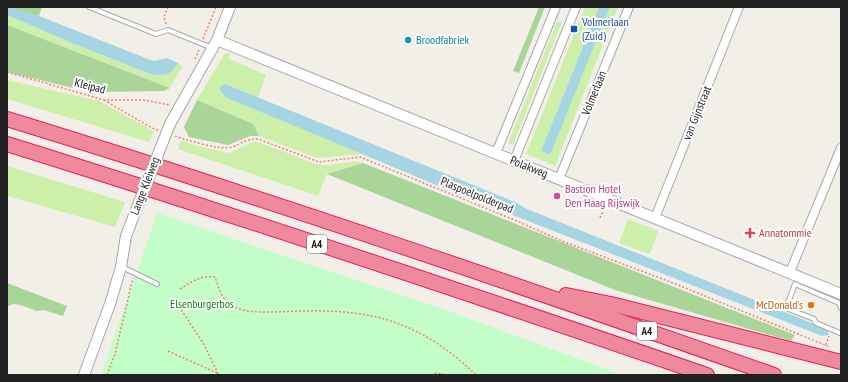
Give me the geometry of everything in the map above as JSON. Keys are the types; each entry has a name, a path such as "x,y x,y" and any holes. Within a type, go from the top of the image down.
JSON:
{"highway":[{"name":"A4","path":"7,119 126,155 520,287 774,375"},
{"name":"A4","path":"7,144 252,222 707,375"},
{"name":"A4","path":"520,287 611,304 841,362"},
{"name":"A4","path":"626,348 679,375"}],"street":[{"name":"Lange Kleiweg","path":"84,375 110,304 121,267 126,236 170,129 214,44 230,7"},
{"path":"496,154 556,7"},
{"name":"Volmerlaan","path":"559,179 629,7"},
{"name":"van Gijnstraat","path":"655,218 739,7"},
{"path":"514,161 572,8"},
{"name":"Polakweg","path":"214,44 514,161 841,294"},
{"path":"790,272 841,148"}],"lane":[{"path":"89,7 156,34 168,30 201,44 214,44"},
{"path":"121,267 135,272 157,284"},
{"path":"840,333 816,323 814,319 786,308 795,284 839,303 841,308"}],"path":[{"path":"168,7 164,17 168,30"},
{"path":"194,62 216,7"},
{"name":"Kleipad","path":"7,72 104,100 144,100 170,104"},
{"path":"104,100 158,130"},
{"name":"Plaspoelpolderpad","path":"170,129 190,141 224,148 231,147 249,139 258,139 319,162 360,157 562,241 673,283 834,349"},
{"path":"600,218 608,199"},
{"path":"108,375 115,354 135,272"},
{"path":"180,289 194,280 207,276 215,277 224,300 233,307 253,311 325,311 358,313 389,320 412,328 434,341 463,362 476,375"},
{"path":"177,303 203,342 219,375"},
{"path":"168,351 217,373"},
{"path":"431,375 436,373 448,375"}],"green space":[{"path":"8,7 42,7 39,16 20,12"},
{"path":"539,7 545,7 519,73 513,71"},
{"path":"585,7 599,7 541,151 549,155 610,7 618,7 555,166 526,154"},
{"path":"7,15 150,74 167,74 178,63 182,67 170,88 7,25"},
{"path":"557,22 562,22 513,145 508,143"},
{"path":"7,25 170,88 164,91 100,92 73,88 7,72"},
{"path":"225,53 230,54 228,58 266,75 258,97 225,84 225,96 362,154 319,158 314,157 259,136 253,124 197,100"},
{"path":"7,80 99,101 154,131 149,142 7,99"},
{"path":"197,100 253,124 259,136 250,136 228,145 189,137 184,127"},
{"path":"181,140 194,145 229,153 254,141 316,164 326,165 357,161 363,163 327,174 318,196 178,149"},
{"path":"363,163 795,335 791,341 615,290 327,174"},
{"path":"7,166 125,202 115,227 7,196"},
{"name":"Elsenburgerbos","path":"157,213 454,313 622,375 101,375"},
{"path":"628,219 658,231 650,254 619,243"},
{"path":"7,283 67,306 63,316 44,310 37,311 20,305 13,304 7,307"}],"water":[{"path":"7,7 39,16 154,61 167,58 178,63 170,73 163,75 150,74 7,15"},
{"path":"599,7 610,7 550,155 541,151"},
{"path":"225,84 515,202 527,209 827,329 829,335 822,336 441,187 225,97 219,88"}],"place":[{"name":"Volmerlaan (Zuid)","path":"574,29"},
{"name":"Broodfabriek","path":"408,40"},
{"name":"Bastion Hotel Den Haag Rijswijk","path":"557,196"},
{"name":"Annatommie","path":"750,233"},
{"name":"McDonald's","path":"811,305"}]}
